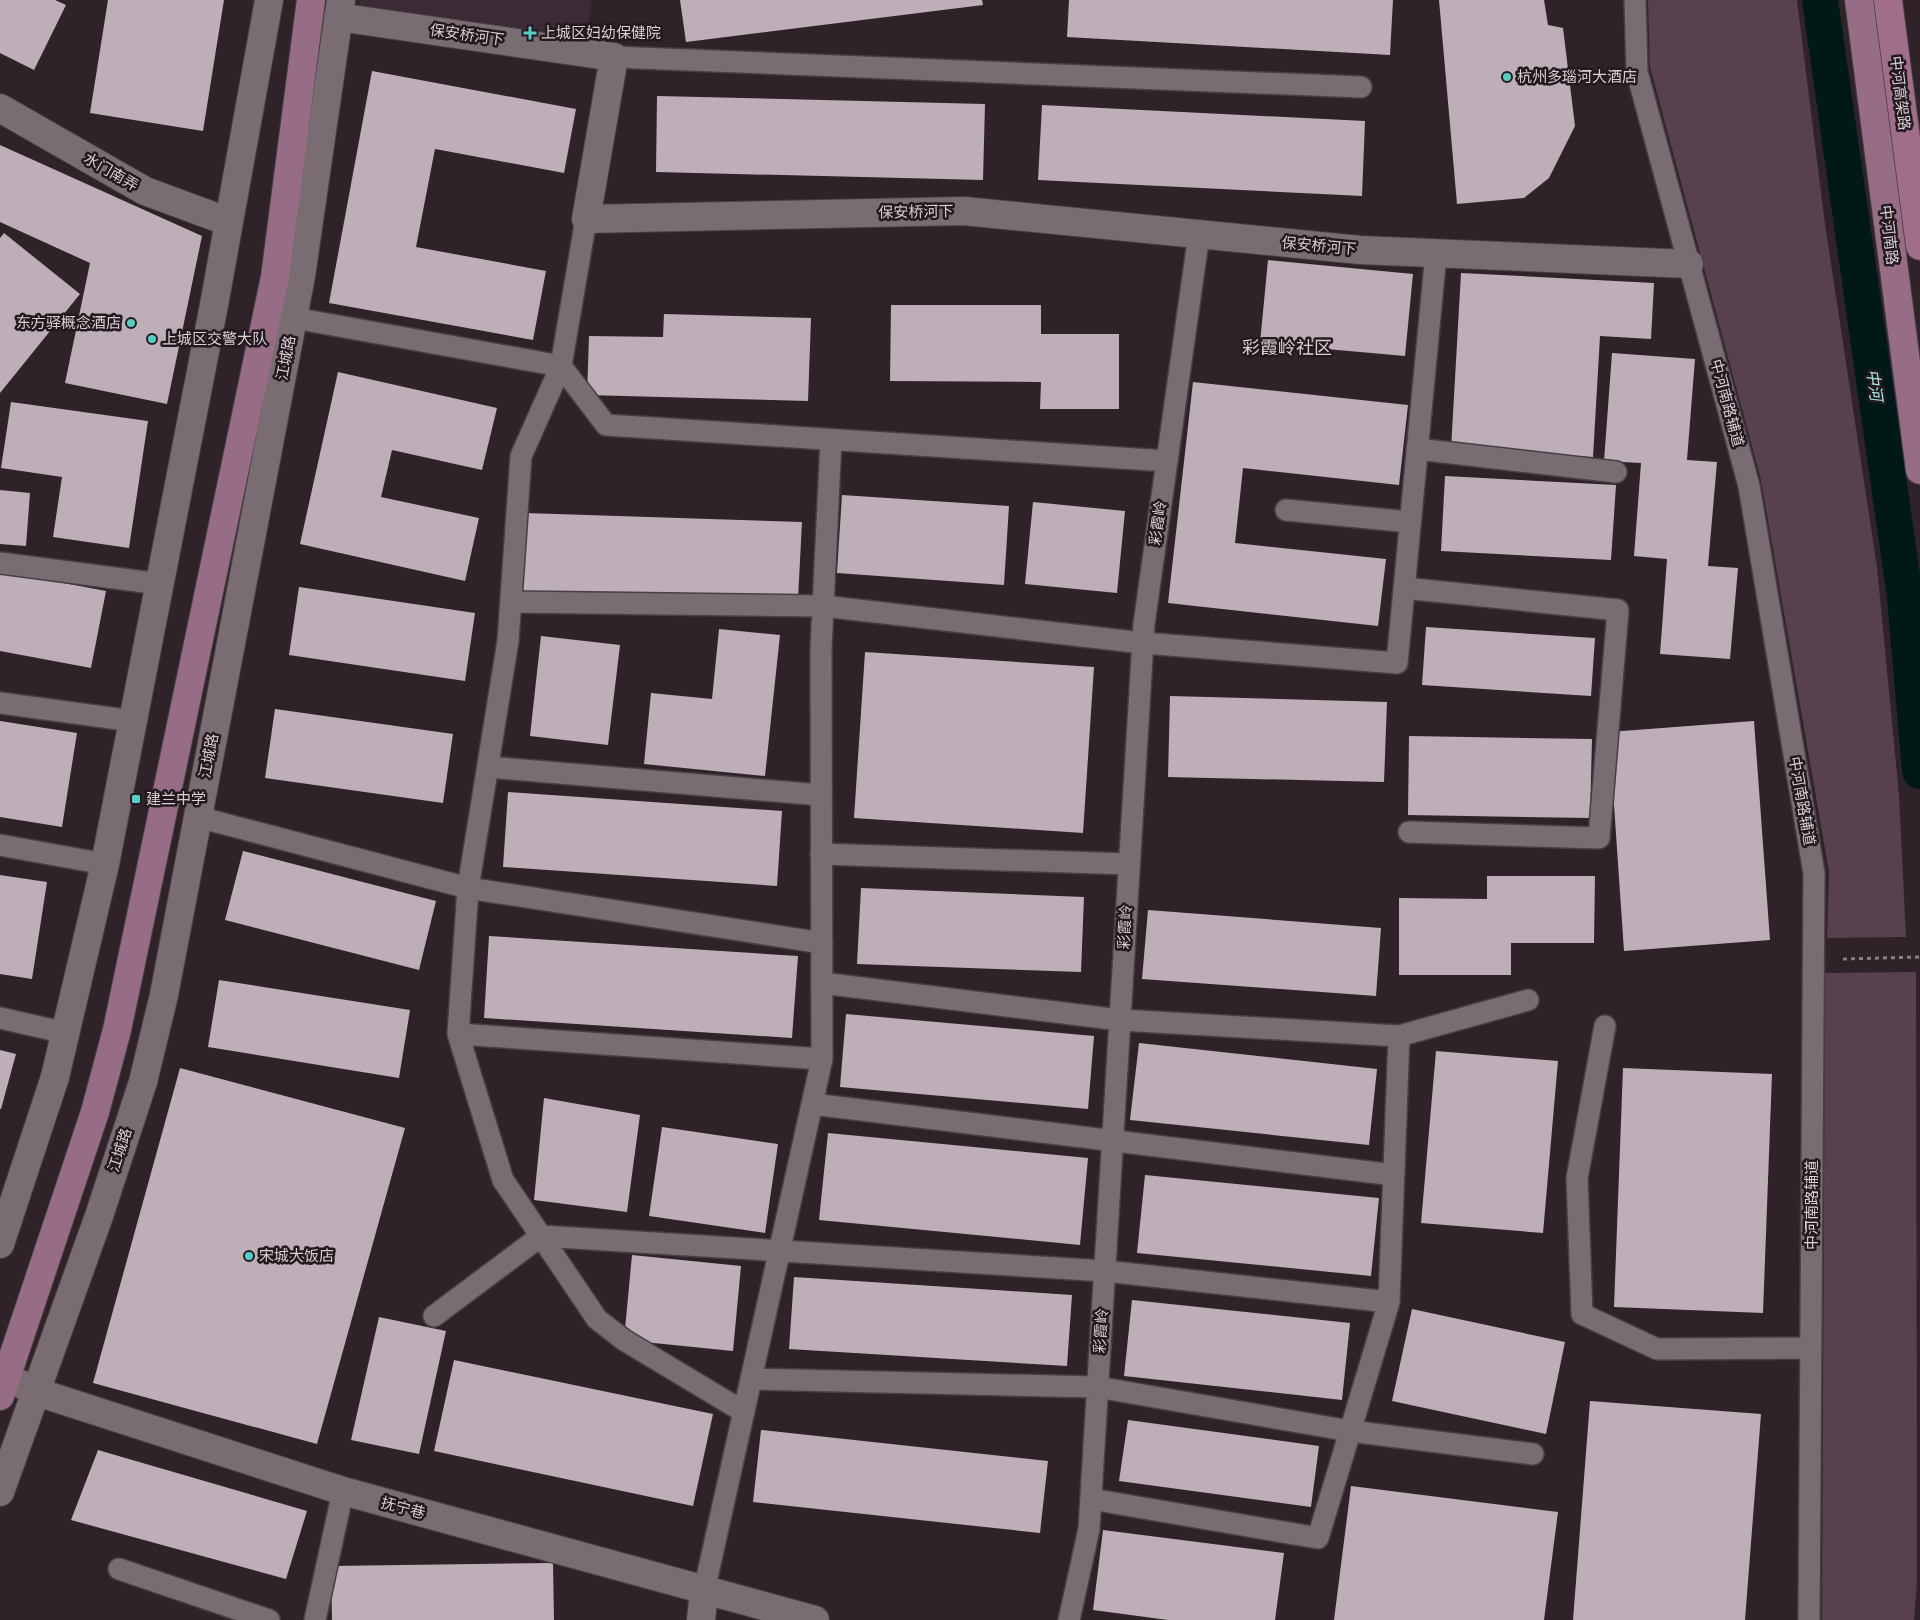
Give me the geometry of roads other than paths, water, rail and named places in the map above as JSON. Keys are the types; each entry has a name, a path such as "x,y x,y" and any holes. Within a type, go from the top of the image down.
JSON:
{"highway":[{"name":"中河高架路","path":"1888,0 1920,246"}],"main road":[{"name":"江城路","path":"2,1382 95,1112 117,1030 275,277 311,0"},
{"name":"中河南路","path":"1859,0 1920,470"}],"street":[{"path":"0,1244 55,1077 105,864 229,222 269,0"},
{"name":"保安桥河下","path":"339,8 614,57"},
{"name":"江城路","path":"0,1492 99,1216 143,1082 164,995 294,318 339,8"},
{"path":"586,219 614,57"},
{"name":"水门南弄","path":"0,108 145,191 229,222"},
{"name":"保安桥河下","path":"586,219 964,211 1360,250 1689,264"},
{"name":"抚宁巷","path":"2,1382 343,1491 815,1620"},
{"path":"701,1620 704,1591"}],"lane":[{"name":"中河南路辅道","path":"1635,0 1637,72 1749,486 1814,873 1809,1620"},
{"path":"614,57 1361,87"},
{"path":"586,219 561,366 520,456 508,640 468,888 458,1034 503,1180 597,1319 624,1340 744,1412"},
{"name":"彩霞岭","path":"1069,1620 1089,1529 1142,643 1199,234"},
{"path":"511,602 823,606 1142,643 1397,663 1436,253"},
{"path":"294,318 561,366 606,425 1167,461"},
{"path":"704,1591 822,1059 821,795 823,606 831,440"},
{"path":"1417,449 1616,472"},
{"path":"1286,510 1410,522"},
{"path":"0,563 160,584"},
{"path":"1404,588 1618,610 1599,838 1409,832"},
{"path":"0,703 133,721"},
{"path":"488,767 821,795"},
{"path":"198,817 468,888 822,943"},
{"path":"0,844 105,864"},
{"path":"821,854 1129,864"},
{"path":"822,983 1120,1020 1400,1036 1528,1000"},
{"path":"0,1018 66,1034"},
{"path":"1605,1026 1577,1178 1582,1314 1657,1349 1811,1348"},
{"path":"458,1034 822,1059"},
{"path":"1091,1499 1318,1538 1389,1302 1400,1036"},
{"path":"812,1104 1394,1175"},
{"path":"434,1316 541,1236 1105,1271 1389,1302"},
{"path":"751,1379 1098,1387 1350,1431 1533,1454"},
{"path":"315,1620 343,1491"},
{"path":"119,1569 269,1620"}],"waterway":[{"name":"中河","path":"1820,0 1905,597 1920,771"}],"place":[{"name":"上城区妇幼保健院","path":"530,33"},
{"name":"杭州多瑙河大酒店","path":"1507,77"},
{"name":"东方驿概念酒店","path":"131,323"},
{"name":"上城区交警大队","path":"152,339"},
{"name":"建兰中学","path":"136,799"},
{"name":"宋城大饭店","path":"249,1256"}],"district":[{"name":"彩霞岭社区","path":"1287,348"}]}
